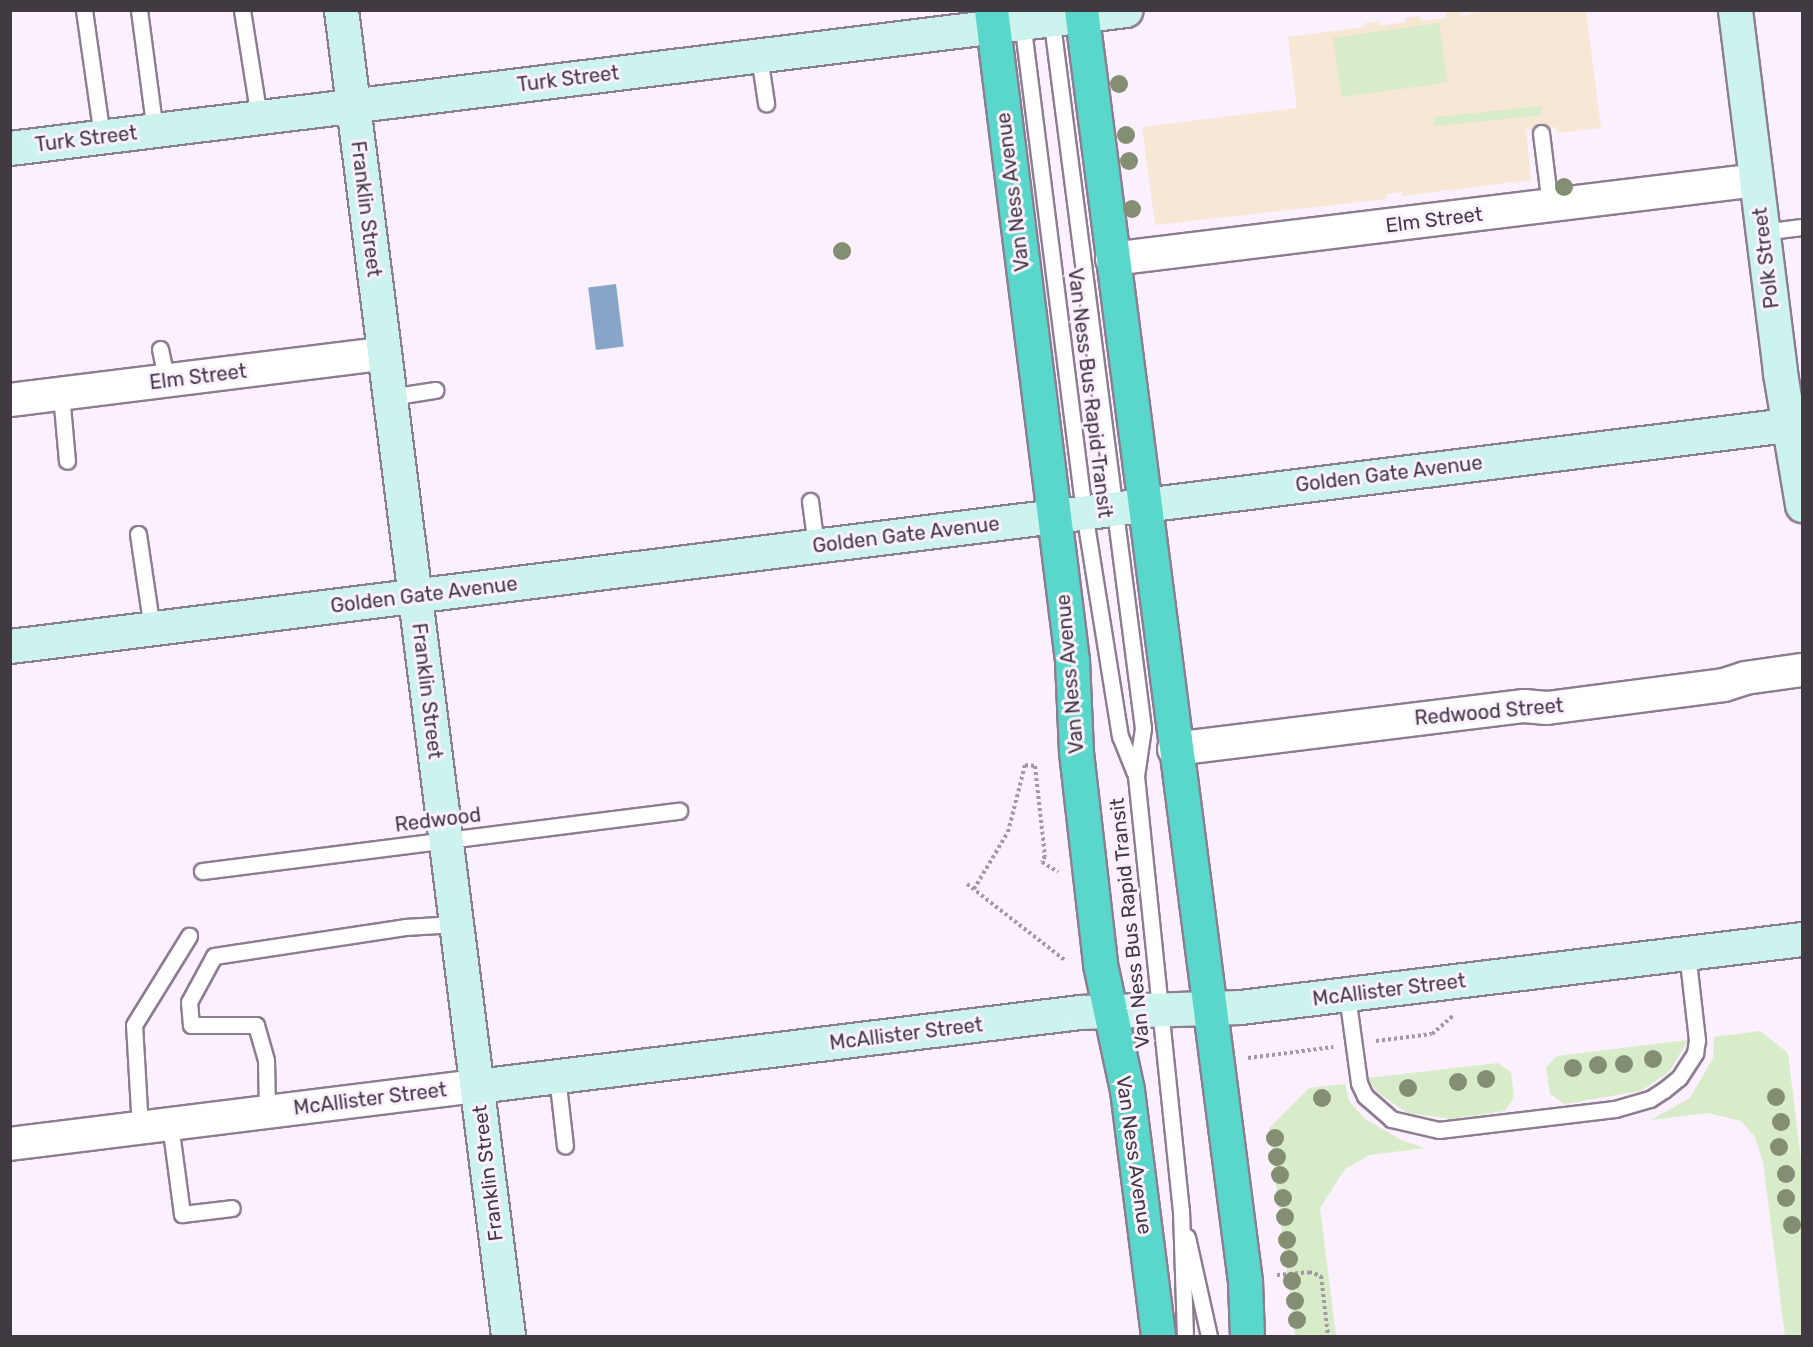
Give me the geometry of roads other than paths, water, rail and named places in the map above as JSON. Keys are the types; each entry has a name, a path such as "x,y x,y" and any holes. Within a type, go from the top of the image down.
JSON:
{"highway":[{"name":"Van Ness Avenue","path":"1037,16 1112,259 1099,510 1072,660 1084,823 1109,1012 1127,1090 1158,1336"},
{"name":"Van Ness Avenue","path":"1037,16 1099,510 1174,749 1245,1281 1246,1336"}],"main road":[{"name":"Franklin Street","path":"341,10 508,1336"},
{"name":"Turk Street","path":"10,148 759,56 1037,16 1126,10"},
{"name":"Polk Street","path":"1735,10 1762,232 1796,424 1803,505"},
{"name":"Golden Gate Avenue","path":"10,646 1796,424"},
{"name":"McAllister Street","path":"477,1086 1109,1012 1210,1009 1347,995 1803,939"}],"street":[{"name":"Elm Street","path":"1112,259 1756,180"},
{"name":"Elm Street","path":"10,400 385,353"},
{"name":"Redwood Street","path":"1174,749 1700,688 1803,670"},
{"name":"McAllister Street","path":"10,1144 477,1086"}],"lane":[{"path":"84,10 102,136"},
{"path":"139,10 155,130"},
{"path":"242,10 258,117"},
{"name":"Van Ness Bus Rapid Transit","path":"1037,16 1099,510 1120,736 1136,776"},
{"path":"759,56 766,103"},
{"path":"1541,133 1550,206"},
{"path":"1762,232 1803,228"},
{"path":"160,349 167,381"},
{"path":"390,398 435,390"},
{"path":"61,394 67,461"},
{"path":"810,501 816,546"},
{"name":"Van Ness Bus Rapid Transit","path":"1099,510 1143,728 1136,776 1181,1210 1185,1336"},
{"path":"138,534 152,628"},
{"name":"Redwood","path":"202,871 679,811"},
{"path":"267,1112 266,1060 256,1025 191,1025 189,1002 214,956 393,928 456,924"},
{"path":"189,936 134,1025 155,1126 182,1214 232,1208"},
{"path":"1347,995 1359,1083 1365,1096 1391,1119 1439,1130 1547,1117 1631,1105 1650,1099 1679,1078 1695,1053 1697,1040 1687,952"},
{"path":"557,1076 565,1146"},
{"name":"Van Ness Bus Rapid Transit","path":"1181,1210 1209,1336"}],"water":[{"path":"616,284 624,347 596,350 588,287"}]}
